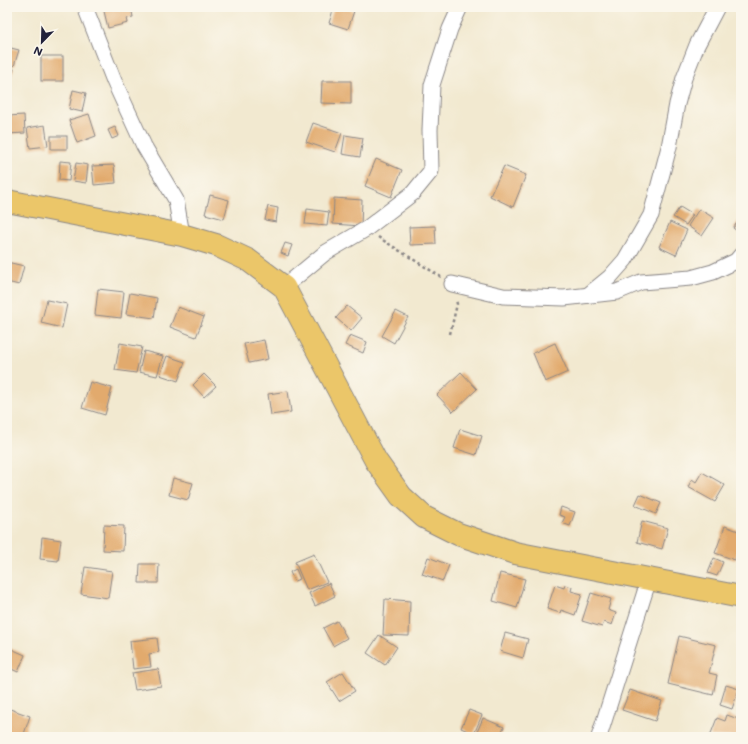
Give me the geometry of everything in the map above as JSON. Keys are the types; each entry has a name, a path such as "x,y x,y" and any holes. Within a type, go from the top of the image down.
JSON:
{"main road":[{"path":"7,201 182,235 216,245 248,260 284,287 376,461 400,496 424,517 458,534 515,553 741,598"}],"street":[{"path":"84,7 114,82 141,139 176,200 182,235"},
{"path":"284,287 325,253 366,229 413,193 431,171 430,130 432,85 450,29 460,7"},
{"path":"588,296 610,277 625,260 651,215 667,154 684,78 697,45 717,7"},
{"path":"452,284 503,296 564,298 588,296 617,292 641,282 691,278 713,272 736,261 741,255"},
{"path":"603,736 649,579"}],"path":[{"path":"366,229 452,284 457,304 450,334"}],"building":[{"path":"103,7 131,7 133,17 127,18 128,23 108,28"},
{"path":"334,7 342,7 354,11 348,29 329,23"},
{"path":"7,47 19,50 14,66 7,64"},
{"path":"41,56 63,56 63,81 41,81"},
{"path":"7,66 14,69 7,86"},
{"path":"322,81 351,81 351,104 321,103"},
{"path":"73,90 86,93 82,112 69,109"},
{"path":"89,114 96,136 77,143 69,120"},
{"path":"24,115 25,133 7,134 7,116"},
{"path":"313,123 342,133 335,152 306,142"},
{"path":"45,125 48,146 30,148 27,128"},
{"path":"115,127 119,136 112,139 108,130"},
{"path":"345,135 363,138 360,157 342,154"},
{"path":"51,136 67,136 67,149 51,149"},
{"path":"376,159 402,170 391,197 365,186"},
{"path":"60,161 71,162 69,181 59,180"},
{"path":"76,163 88,165 86,183 73,181"},
{"path":"114,165 116,183 94,185 92,166"},
{"path":"504,166 526,175 513,207 490,196"},
{"path":"210,195 229,200 224,219 205,214"},
{"path":"334,198 362,200 361,226 333,224"},
{"path":"268,206 278,208 276,222 265,220"},
{"path":"680,207 693,215 686,225 673,217"},
{"path":"307,209 329,212 327,226 305,224"},
{"path":"699,209 714,218 702,236 688,226"},
{"path":"741,218 741,234 733,228"},
{"path":"670,222 687,230 676,255 659,247"},
{"path":"435,226 436,244 410,245 409,227"},
{"path":"285,243 292,245 288,256 281,253"},
{"path":"7,262 24,266 19,285 7,282"},
{"path":"98,289 124,292 121,318 95,315"},
{"path":"130,293 157,298 154,318 126,314"},
{"path":"47,300 67,304 62,328 41,323"},
{"path":"347,306 362,318 351,331 336,318"},
{"path":"178,307 204,317 196,337 170,327"},
{"path":"396,311 408,317 394,343 382,336"},
{"path":"350,335 367,342 363,353 345,345"},
{"path":"264,340 268,359 249,363 244,344"},
{"path":"120,343 142,347 136,373 115,370"},
{"path":"555,343 568,372 545,382 533,353"},
{"path":"144,351 163,356 157,376 139,372"},
{"path":"167,356 185,362 178,381 160,375"},
{"path":"461,372 477,389 453,412 437,395"},
{"path":"204,374 216,386 204,397 193,385"},
{"path":"90,382 112,388 105,415 82,408"},
{"path":"288,391 291,412 271,415 268,394"},
{"path":"460,429 482,436 476,455 454,448"},
{"path":"702,472 725,485 715,502 688,487 692,479 696,482"},
{"path":"173,478 193,483 188,500 169,495"},
{"path":"640,494 661,503 656,514 635,505"},
{"path":"561,507 575,512 570,526 562,523 565,517 559,515"},
{"path":"642,521 668,528 662,549 637,542"},
{"path":"104,525 124,526 123,551 103,550"},
{"path":"725,526 741,532 741,543 735,560 715,553"},
{"path":"42,537 61,540 58,561 40,559"},
{"path":"314,554 327,582 307,590 295,562"},
{"path":"428,557 449,565 443,581 422,574"},
{"path":"714,558 723,562 717,576 708,573"},
{"path":"140,564 159,564 158,583 139,583"},
{"path":"85,567 112,571 108,598 81,594"},
{"path":"296,569 300,579 294,581 290,572"},
{"path":"500,573 525,579 517,608 493,601"},
{"path":"329,583 335,596 315,606 309,593"},
{"path":"555,585 564,588 565,585 572,587 571,591 582,594 575,615 561,610 560,613 547,609"},
{"path":"591,593 611,599 608,610 616,613 612,625 604,622 602,627 582,621"},
{"path":"385,599 410,601 409,636 383,635"},
{"path":"337,621 347,638 333,646 323,628"},
{"path":"505,633 528,639 523,658 500,651"},
{"path":"379,635 397,647 385,665 367,653"},
{"path":"679,636 716,645 709,673 717,675 713,695 668,684"},
{"path":"157,638 159,652 149,654 151,667 133,669 130,641"},
{"path":"7,647 25,655 18,672 7,667"},
{"path":"741,649 741,665 740,665 738,650"},
{"path":"158,669 161,686 135,690 132,673"},
{"path":"343,672 355,691 339,701 327,682"},
{"path":"726,685 739,689 732,709 720,705"},
{"path":"630,690 662,701 655,721 622,710"},
{"path":"10,709 30,716 23,737 13,737 7,735 7,717"},
{"path":"469,710 482,715 474,734 461,728"},
{"path":"727,715 741,720 741,737 710,736 717,718 725,721"},
{"path":"483,718 504,727 499,737 475,737"}]}
